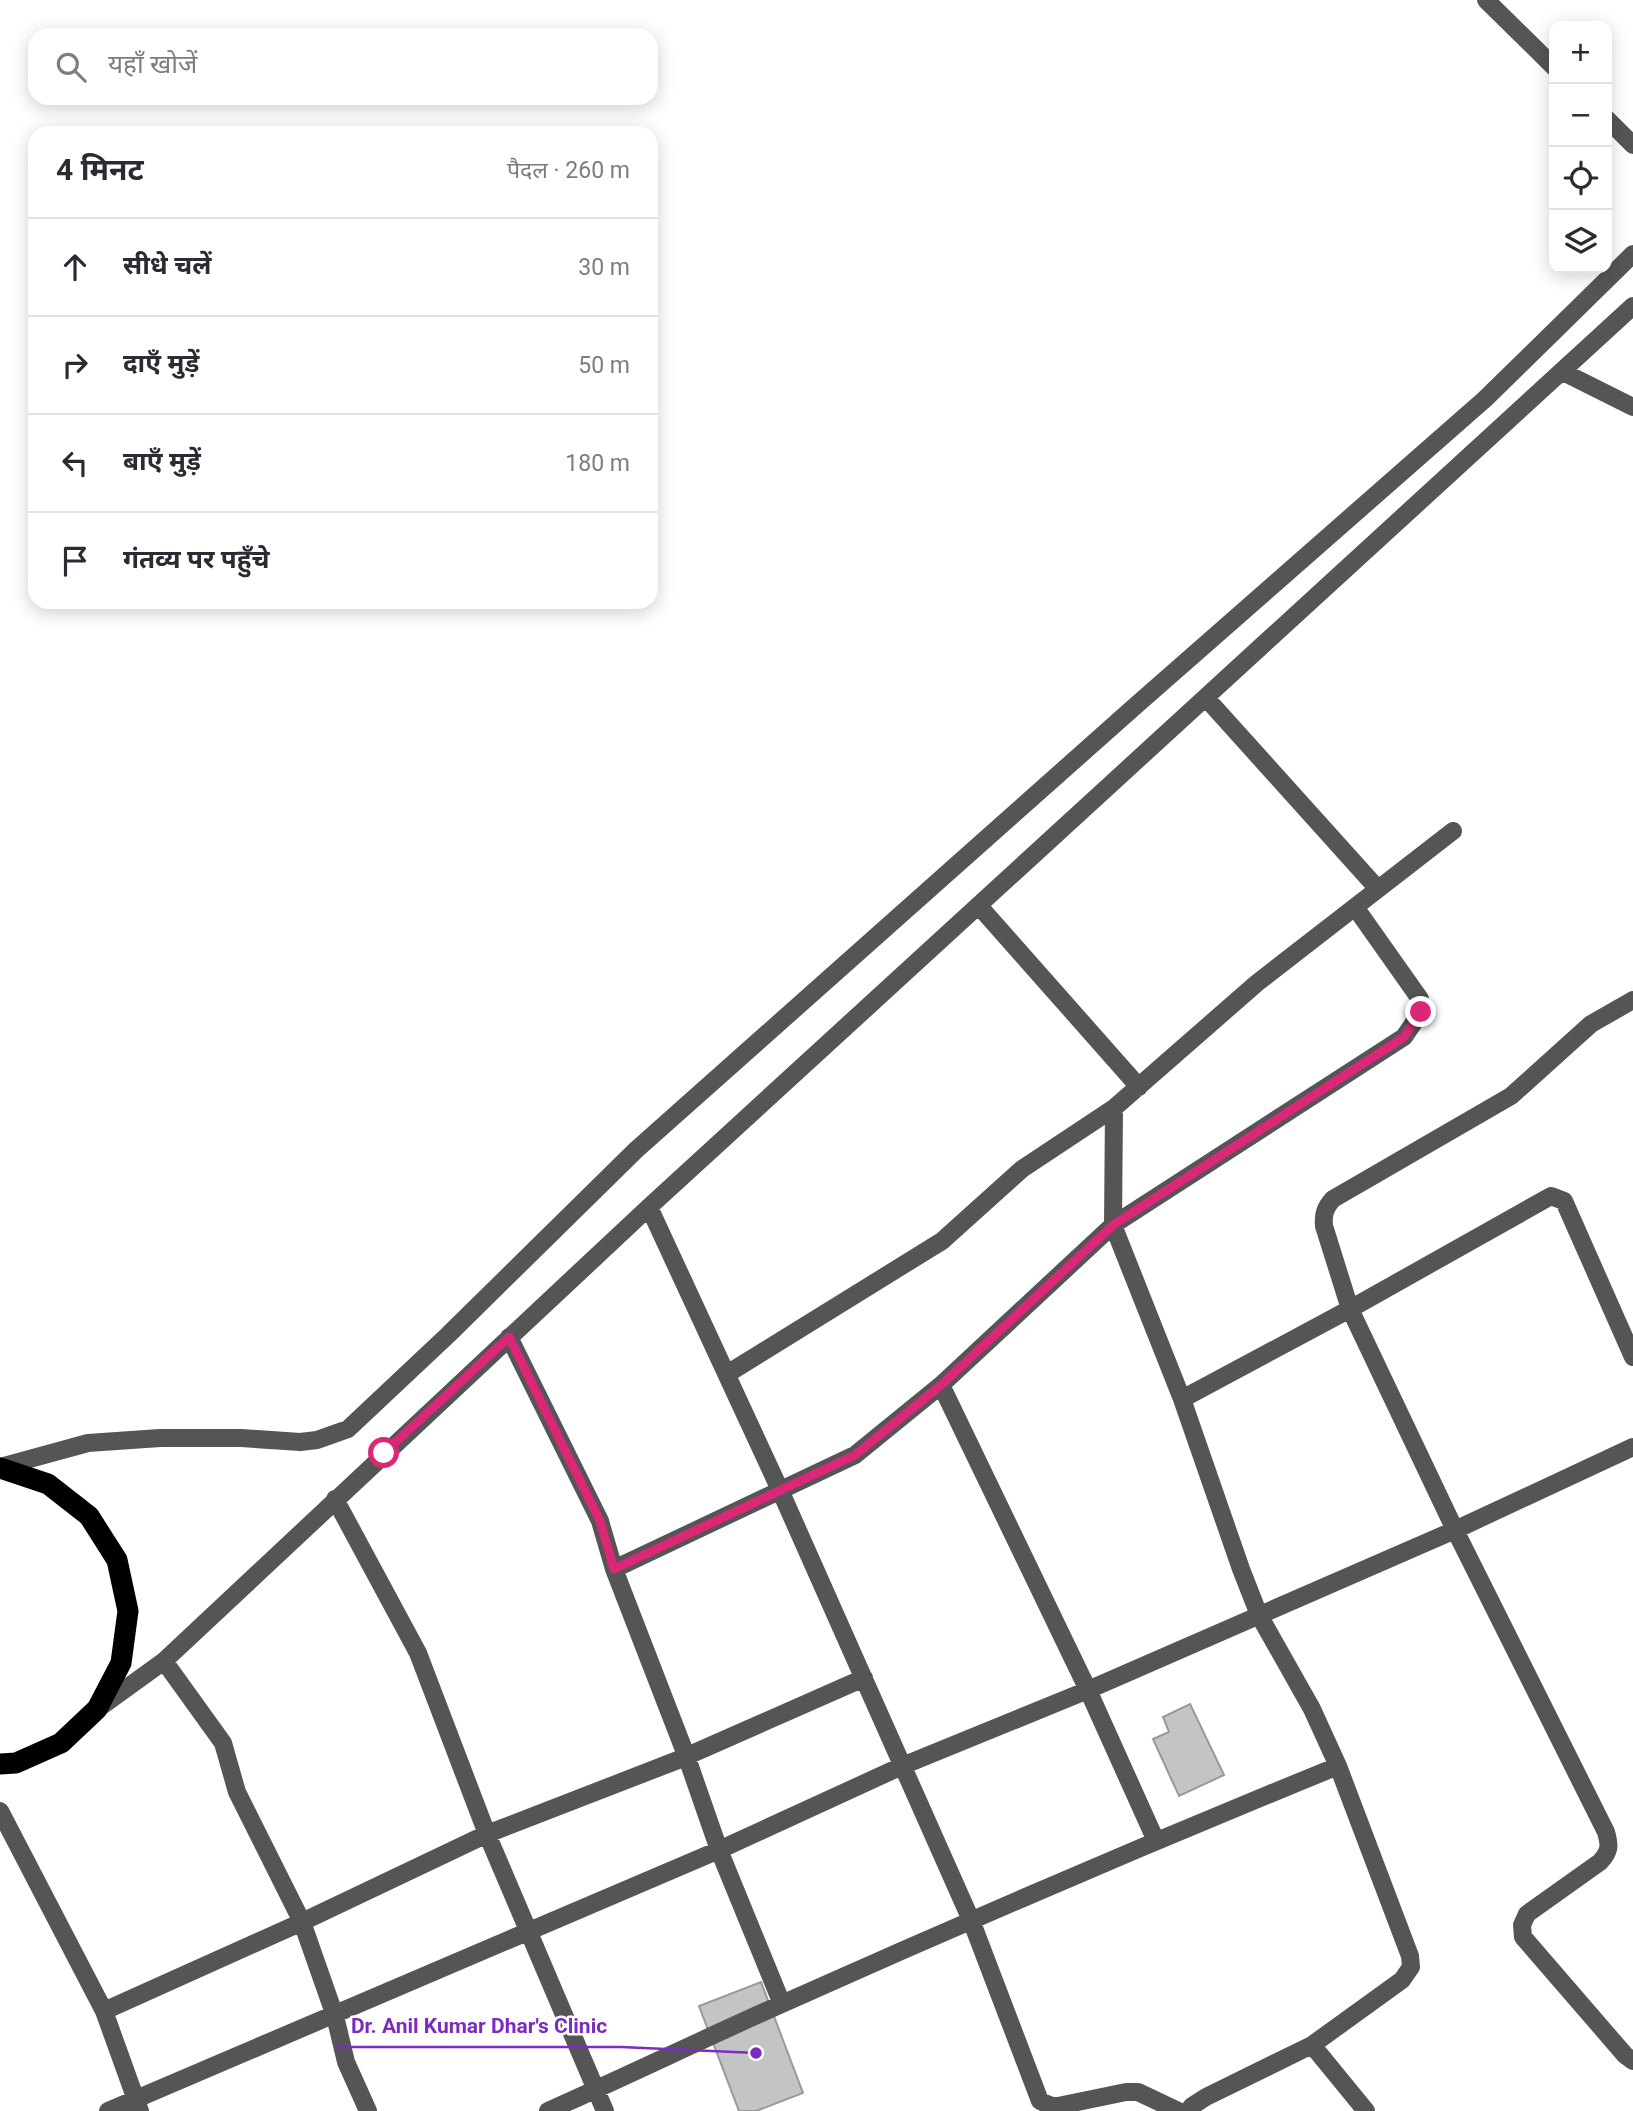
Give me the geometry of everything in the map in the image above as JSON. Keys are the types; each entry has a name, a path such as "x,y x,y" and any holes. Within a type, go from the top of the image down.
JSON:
{"highway":[{"path":"0,1468 48,1484 89,1516 117,1560 128,1611 121,1663 97,1709 61,1743 8,1763 0,1778"}],"street":[{"path":"1486,0 1549,62"},
{"path":"1612,124 1632,145"},
{"path":"0,1468 88,1443 160,1438 241,1438 300,1442 317,1440 348,1429 449,1335 636,1150 1485,399 1633,254"},
{"path":"97,1709 164,1661 649,1207 1633,306"},
{"path":"1563,372 1633,407"},
{"path":"1206,698 1378,889"},
{"path":"727,1374 942,1241 1022,1169 1114,1108 1256,983 1453,831"},
{"path":"979,906 1139,1087"},
{"path":"614,1569 855,1455 941,1385 1113,1225 1404,1037 1421,1012 1420,999 1355,907"},
{"path":"1630,2055 1522,1937 1522,1925 1527,1914 1600,1862 1610,1845 1350,1310 1324,1226 1323,1214 1333,1199 1511,1096 1591,1024 1633,1000"},
{"path":"1114,1108 1113,1225 1182,1399 1259,1615 1312,1709 1338,1766 1410,1956 1411,1967 1402,1980 1312,2045 1206,2096 1188,2111"},
{"path":"1182,1399 1350,1310 1551,1196 1564,1201 1633,1357"},
{"path":"649,1207 780,1490 971,1920 1040,2101 1058,2106 1138,2092 1178,2111"},
{"path":"509,1337 600,1521 614,1569 686,1755 719,1850 782,2004"},
{"path":"941,1385 1088,1690 1156,1841"},
{"path":"108,2111 138,2105 527,1930 719,1850 902,1766 1088,1690 1455,1530 1633,1447"},
{"path":"335,1499 418,1653 487,1834 605,2111"},
{"path":"164,1661 223,1743 237,1792 302,1922 335,2015 346,2062 368,2111"},
{"path":"104,2011 302,1922 487,1834 678,1760 864,1678"},
{"path":"548,2111 971,1920 1338,1766"},
{"path":"0,1811 104,2011 138,2105"},
{"path":"1312,2045 1366,2111"}],"building":[{"path":"1190,1704 1224,1775 1179,1796 1153,1739 1169,1732 1163,1717"},
{"path":"761,1982 803,2093 756,2111 739,2111 699,2006"}],"place":[{"name":"Dr. Anil Kumar Dhar's Clinic","path":"756,2053"}],"route":[{"path":"384,1453 509,1337 600,1521 614,1569 855,1455 941,1385 1113,1225 1404,1037 1421,1012"}]}
